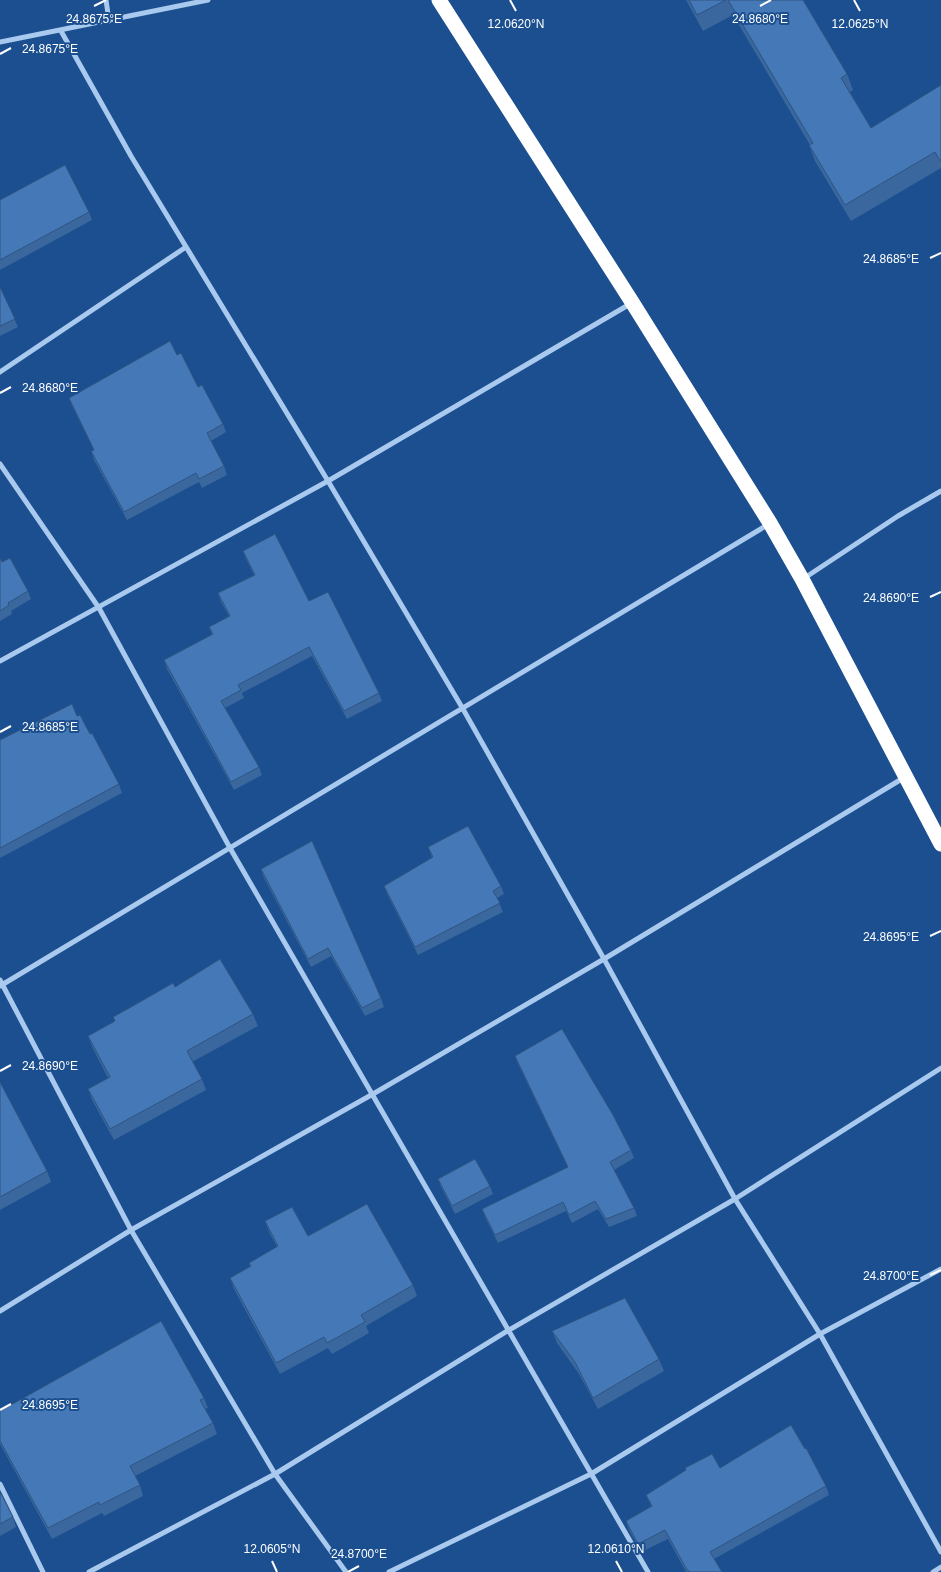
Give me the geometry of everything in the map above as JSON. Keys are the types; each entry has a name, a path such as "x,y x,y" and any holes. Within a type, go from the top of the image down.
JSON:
{"highway":[{"path":"439,0 632,302 770,523 802,579 941,844"}],"street":[{"path":"106,0 109,21"},
{"path":"0,42 208,0"},
{"path":"61,31 131,156 328,481 463,709 604,958 735,1198 820,1334 941,1552"},
{"path":"0,372 186,247"},
{"path":"0,661 328,481 632,302"},
{"path":"0,464 99,608 230,848 648,1572"},
{"path":"802,579 898,516 941,491"},
{"path":"346,1572 275,1474 131,1230 1,983 463,709 770,523"},
{"path":"0,1311 131,1230 373,1094 905,777"},
{"path":"89,1572 275,1474 509,1330 735,1198 941,1068"},
{"path":"389,1572 591,1474 820,1334 941,1269"},
{"path":"0,1484 43,1572"},
{"path":"933,1572 941,1567"}],"building":[{"path":"689,0 726,0 697,15"},
{"path":"728,0 803,0 847,74 841,78 871,128 941,85 941,162 935,152 845,205 809,145 813,143"},
{"path":"65,165 89,212 0,260 0,200"},
{"path":"0,287 15,319 0,326"},
{"path":"170,341 177,355 181,353 198,387 202,385 223,424 207,433 224,466 199,479 196,473 124,512 91,451 94,450 69,398"},
{"path":"275,534 309,601 328,592 379,693 344,711 309,647 238,685 241,690 221,701 259,767 231,782 164,660 213,634 209,627 230,616 218,593 255,575 243,551"},
{"path":"0,558 2,562 10,558 28,591 8,603 9,605 0,611"},
{"path":"72,704 77,716 80,715 90,734 92,733 119,784 0,848 0,740"},
{"path":"468,826 501,886 493,891 500,903 415,947 384,886 433,857 428,847"},
{"path":"312,841 381,998 362,1008 328,948 308,959 261,869"},
{"path":"220,959 253,1014 187,1051 202,1079 110,1129 88,1089 110,1077 88,1036 115,1021 113,1017 173,983 175,987"},
{"path":"562,1029 613,1115 631,1150 610,1162 634,1208 606,1219 595,1201 569,1215 563,1202 495,1235 482,1209 568,1167 515,1056"},
{"path":"0,1082 47,1171 0,1197"},
{"path":"475,1159 490,1186 452,1206 438,1179"},
{"path":"367,1204 413,1285 361,1315 365,1322 327,1343 324,1337 276,1363 230,1278 251,1266 249,1263 278,1246 265,1221 292,1207 308,1236"},
{"path":"625,1298 659,1359 593,1398 575,1362 552,1331"},
{"path":"161,1321 204,1398 200,1400 213,1423 130,1466 140,1485 100,1505 99,1502 48,1528 0,1441 0,1411"},
{"path":"791,1425 806,1448 826,1486 710,1552 722,1572 690,1572 687,1570 665,1530 638,1544 626,1521 652,1506 646,1495 686,1470 685,1468 712,1454 720,1468"},
{"path":"0,1494 13,1517 0,1524"}]}
